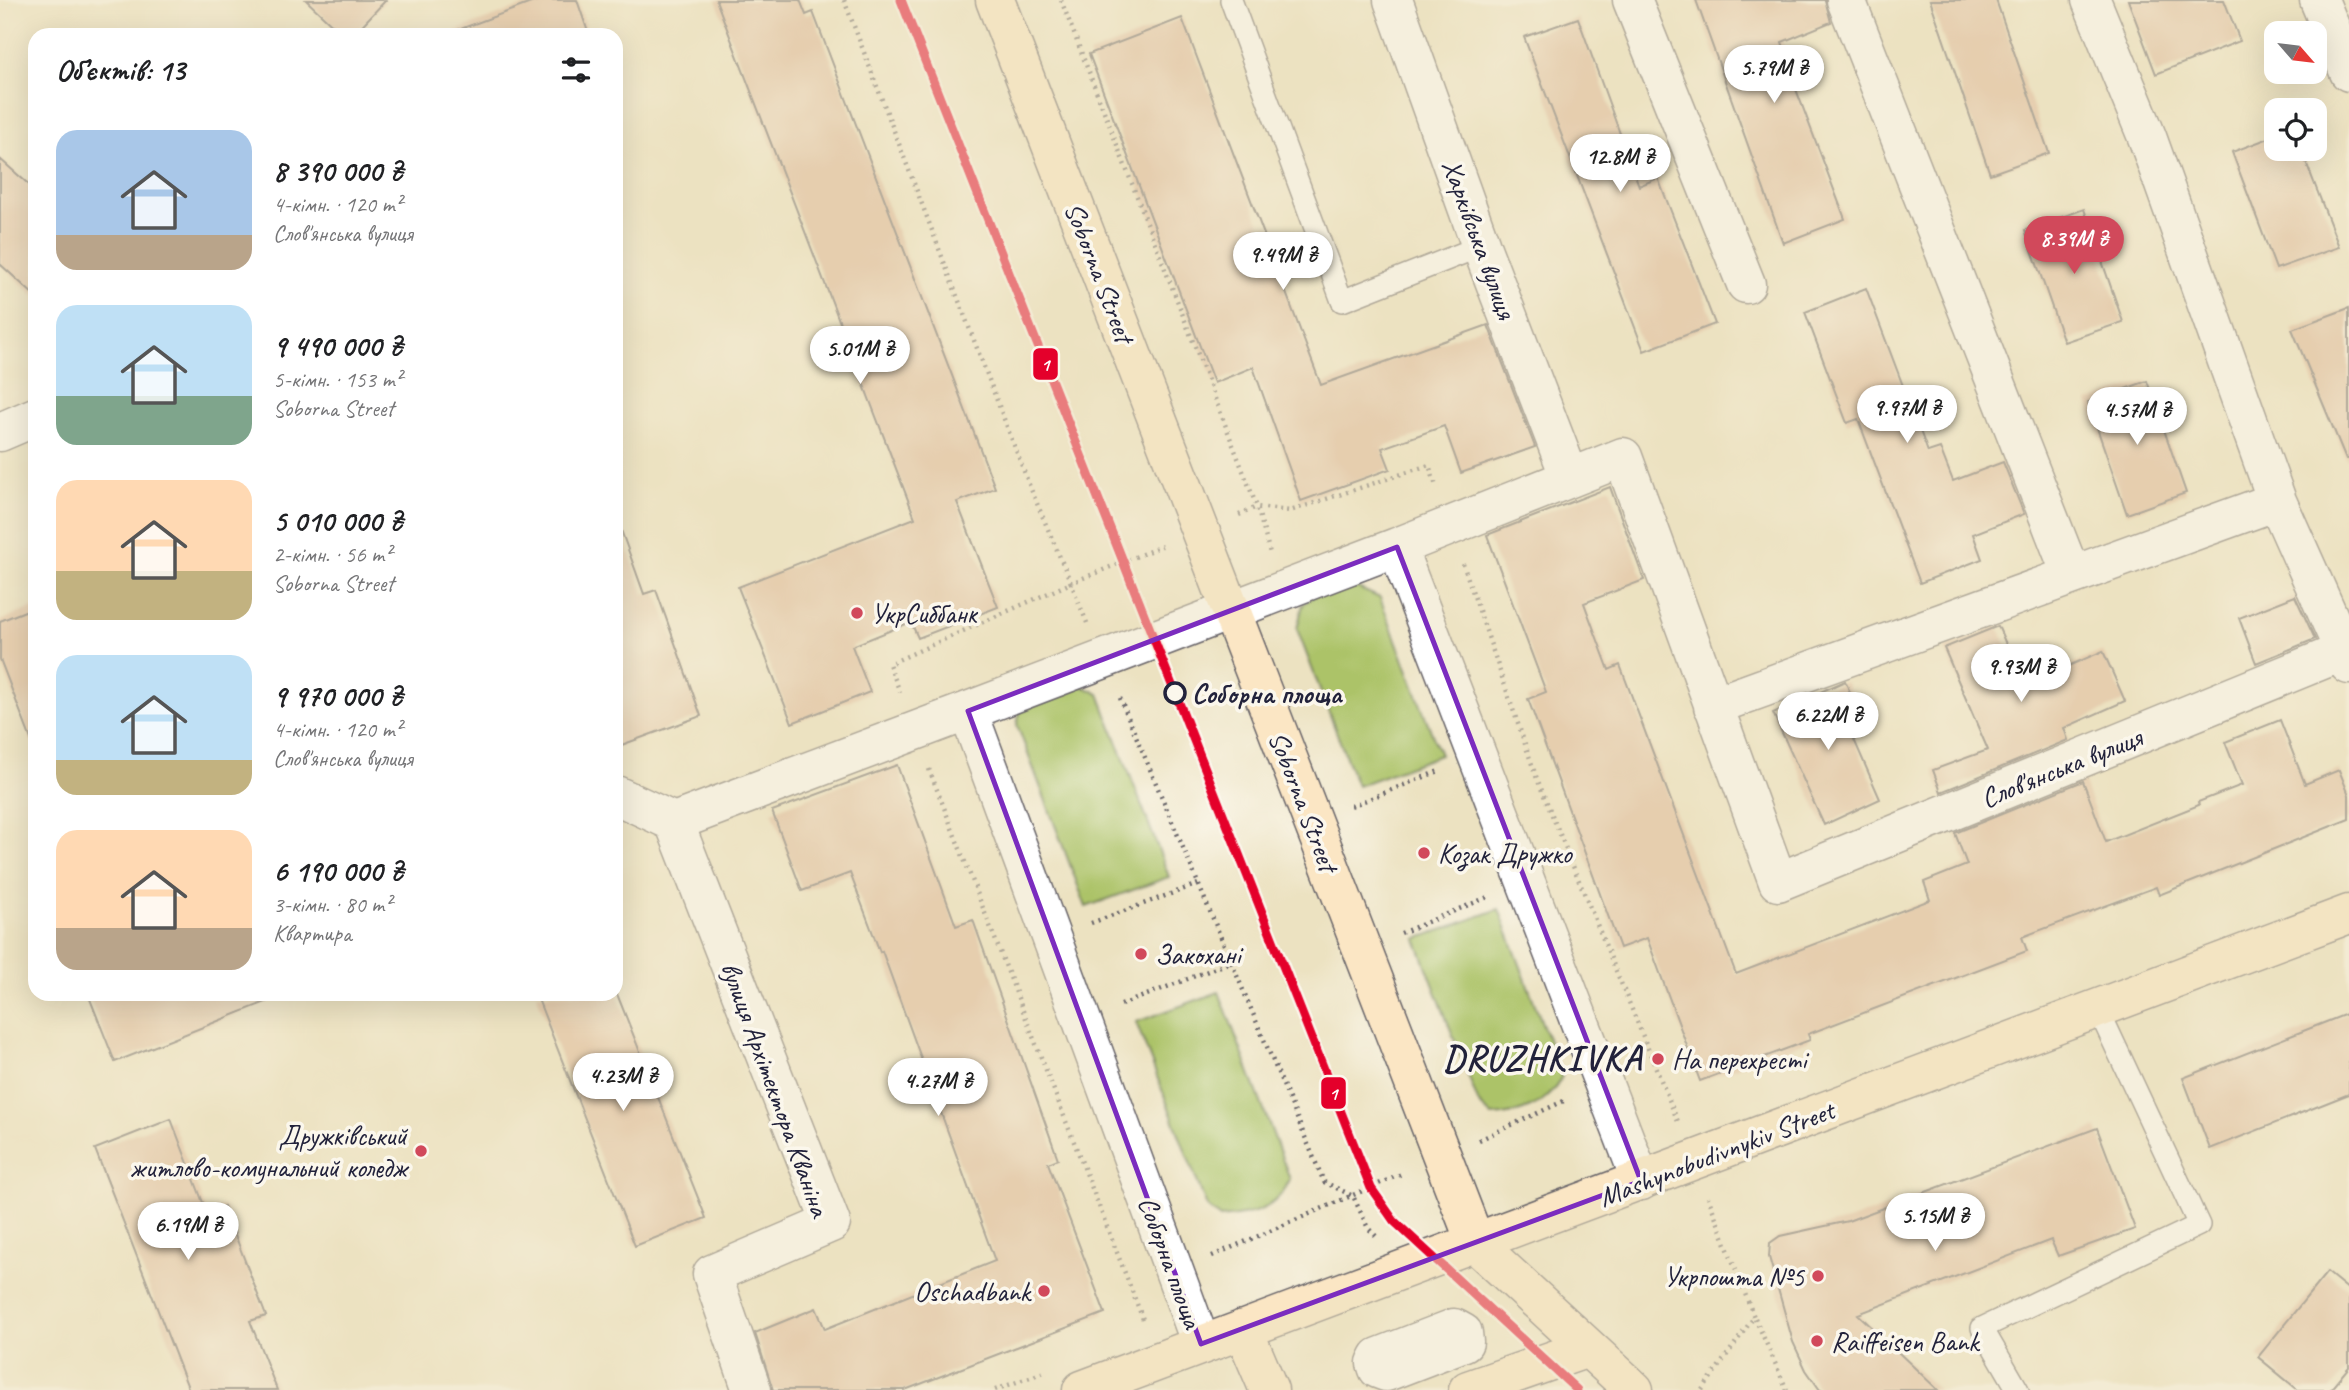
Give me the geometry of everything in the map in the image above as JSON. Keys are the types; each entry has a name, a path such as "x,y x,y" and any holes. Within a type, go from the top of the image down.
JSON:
{"street":[{"name":"Soborna Street","path":"995,0 1476,1244 1634,1390"},
{"name":"Харківська вулиця","path":"1393,0 1481,246 1583,473"},
{"path":"1632,0 1746,284"},
{"path":"1846,0 2071,574"},
{"name":"Слов'янська вулиця","path":"1713,706 1778,882 2346,658 2277,501 2147,136 2091,0"},
{"path":"2319,0 2349,72"},
{"path":"0,432 28,420"},
{"path":"623,797 674,822 1397,547 1623,457 1713,706 2277,501"},
{"path":"1397,547 1641,1181"},
{"name":"Соборна площа","path":"968,710 1201,1344"},
{"name":"вулиця Архітектора Кваніна","path":"674,822 831,1223 712,1274 752,1390"},
{"name":"Mashynobudivnykiv Street","path":"1082,1390 2349,914"},
{"path":"1243,1329 1269,1390"},
{"path":"1468,1390 1588,1348"}],"lane":[{"path":"1231,0 1342,301 1481,246"},
{"path":"2018,1390 1982,1328 2199,1225 2098,1009"}],"path":[{"path":"1410,1268 1368,1228 1353,1196 1324,1182 1071,583 1257,507 1290,511 1429,465 1536,776 1694,1161 1754,1317 1787,1390"},
{"path":"1002,956 1198,884"},
{"path":"1401,933 1489,897 1485,885"},
{"path":"1034,1038 1231,962"},
{"path":"1132,1290 1353,1196 1603,1083 1656,1067"},
{"path":"1702,1390 1754,1317"}],"highlighted area":[{"path":"1397,547 1641,1181 1201,1344 968,711"}],"green space":[{"path":"1330,585 1358,588 1380,598 1440,755 1357,786 1297,629 1303,604"},
{"path":"1077,683 1099,694 1169,877 1086,907 1017,725 1022,700"},
{"path":"1499,909 1562,1076 1550,1093 1533,1106 1492,1116 1479,1104 1416,939"},
{"path":"1219,992 1290,1179 1270,1205 1252,1213 1220,1218 1207,1207 1136,1022"}],"building":[{"path":"306,0 386,0 360,28 336,28"},
{"path":"539,0 577,0 587,28 463,28"},
{"path":"716,0 800,0 806,15 813,12 995,488 957,502 998,607 918,638 911,622 852,646 870,692 792,723 738,587 915,518"},
{"path":"1696,0 1825,0 1831,22 1782,42 1791,67 1788,68 1845,219 1783,243"},
{"path":"1930,0 1996,0 2049,153 1990,174"},
{"path":"2128,0 2224,0 2240,41 2156,74"},
{"path":"1182,18 1321,385 1488,325 1535,447 1461,473 1444,426 1382,448 1390,469 1301,501 1253,367 1214,383 1089,54"},
{"path":"1578,18 1639,186 1658,178 1715,324 1644,351 1524,37"},
{"path":"2264,140 2264,161 2306,161 2339,247 2276,269 2232,152"},
{"path":"0,159 28,184 28,290 0,264"},
{"path":"2084,209 2123,322 2064,342 2025,230"},
{"path":"1866,288 1928,452 1940,448 1953,481 2003,462 2024,514 1973,534 1982,559 1920,583 1858,419 1847,423 1805,312"},
{"path":"2349,308 2349,459 2346,459 2292,329"},
{"path":"2147,381 2186,493 2127,514 2088,402"},
{"path":"1610,487 1644,580 1584,603 1609,670 1620,665 1736,974 1930,900 1924,882 1967,865 1955,833 2083,781 2106,842 2242,785 2225,742 2280,720 2305,784 2339,770 2349,795 2349,819 2159,895 2156,887 2022,937 2027,951 1808,1034 1810,1040 1700,1081 1647,938 1620,948 1528,699 1546,692 1487,535"},
{"path":"623,536 644,594 656,590 701,716 623,744"},
{"path":"2295,596 2315,639 2256,663 2239,618"},
{"path":"28,610 28,732 0,659 0,621"},
{"path":"1998,626 2024,685 2103,651 2125,701 2064,728 2068,740 1941,792 1933,770 1988,750 1944,648"},
{"path":"1845,681 1859,712 1845,719 1880,799 1824,825 1773,713"},
{"path":"897,765 956,926 973,920 1058,1159 1048,1163 1105,1313 905,1390 773,1390 755,1333 816,1308 825,1329 995,1261 882,951 880,952 850,873 802,891 772,811"},
{"path":"91,1001 268,1001 115,1062"},
{"path":"539,1001 620,1001 706,1218 635,1246"},
{"path":"2349,1013 2349,1094 2210,1149 2183,1078"},
{"path":"171,1119 207,1213 224,1206 266,1316 250,1321 277,1390 189,1390 95,1149"},
{"path":"2097,1128 2135,1229 2058,1256 2051,1240 1858,1314 1938,1390 1820,1390 1806,1370 1793,1342 1769,1257 1770,1243 1780,1236 1848,1221"},
{"path":"2327,1272 2349,1290 2349,1367 2330,1390 2298,1390 2258,1357"}],"transit line":[{"name":"1","path":"901,0 1371,1188 1394,1221 1577,1390"}],"place":[{"name":"УкрСиббанк","path":"857,613"},
{"name":"Соборна площа","path":"1175,693"},
{"name":"Козак Дружко","path":"1424,853"},
{"name":"Закохані","path":"1141,954"},
{"name":"На перехресті","path":"1658,1059"},
{"name":"Дружківський житлово-комунальний коледж","path":"421,1151"},
{"name":"Укрпошта №5","path":"1818,1276"},
{"name":"Oschadbank","path":"1044,1291"},
{"name":"Raiffeisen Bank","path":"1817,1341"}],"district":[{"name":"DRUZHKIVKA","path":"1543,1058"}]}
